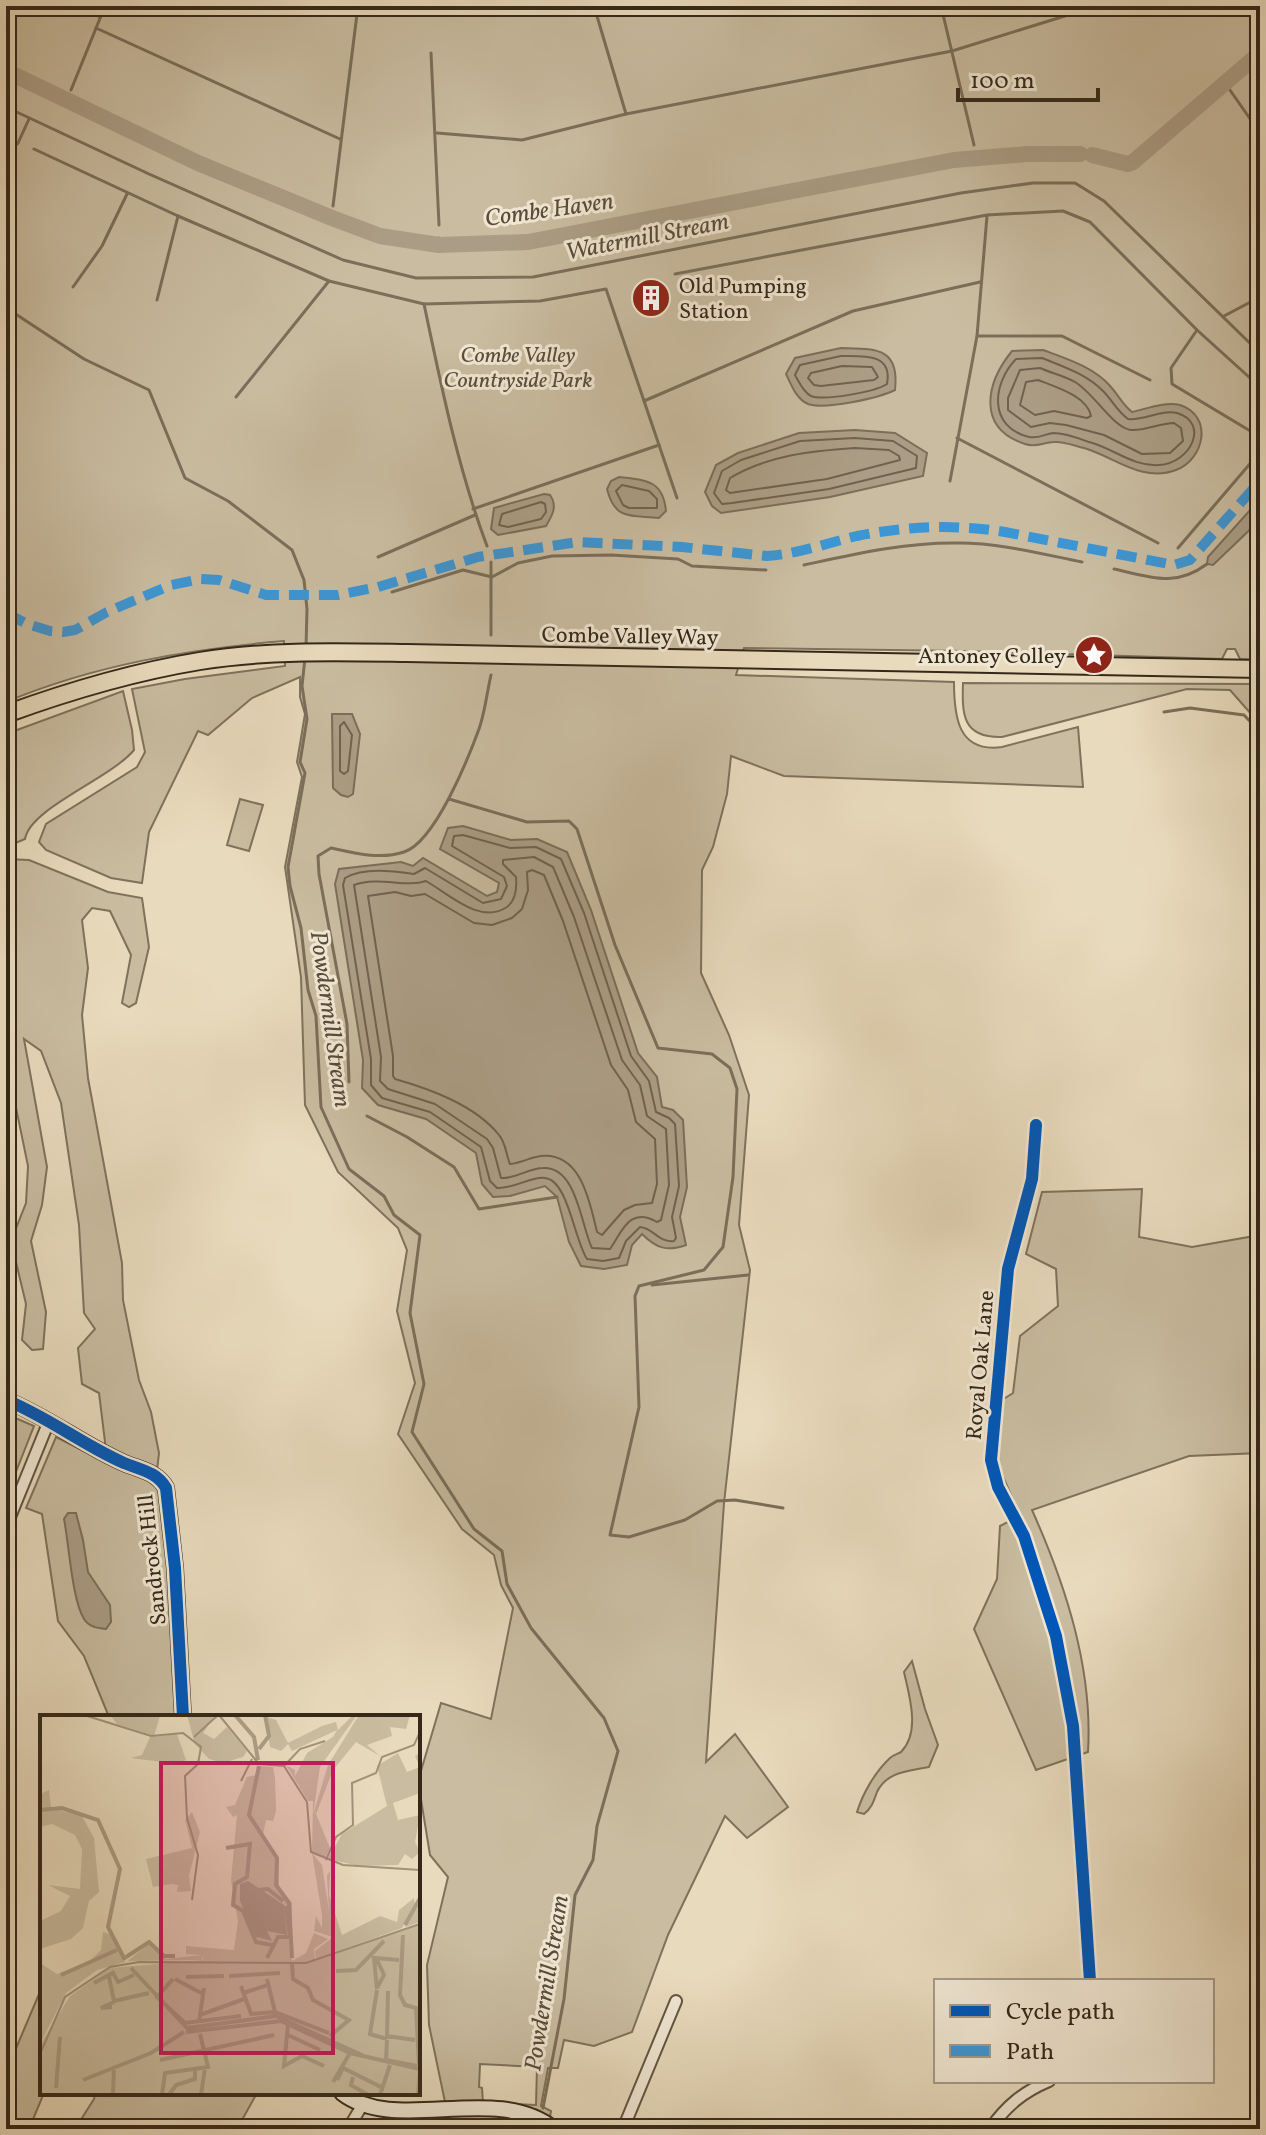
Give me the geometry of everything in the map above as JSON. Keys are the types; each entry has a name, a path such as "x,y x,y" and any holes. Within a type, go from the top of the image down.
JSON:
{"main road":[{"name":"Combe Valley Way","path":"6,714 109,680 201,661 330,652 1260,669"}],"street":[{"name":"Royal Oak Lane","path":"1036,1125 1032,1179 1008,1269 991,1460 998,1487 1024,1536 1056,1636 1073,1726 1090,1979"},
{"name":"Sandrock Hill","path":"6,1400 121,1461 160,1477 169,1496 183,1715"},
{"path":"6,1527 49,1421"},
{"path":"623,2129 676,2001"},
{"path":"990,2129 1006,2106 1044,2083"},
{"path":"344,2095 360,2109 378,2115 403,2117 485,2112 521,2115 544,2121 554,2129"},
{"path":"348,2129 360,2109"}],"green space":[{"name":"Combe Valley Countryside Park","path":"6,6 1260,6 1260,660 1240,659 1235,649 1227,649 1222,659 744,648 736,675 954,682 955,708 962,730 967,738 987,747 1002,747 1078,727 1083,787 784,776 731,756 727,794 713,847 702,870 701,973 729,1035 749,1095 739,1225 750,1270 724,1503 706,1762 735,1734 788,1807 747,1838 725,1816 668,1935 632,2032 594,2046 564,2040 558,2068 548,2068 541,2106 551,2111 550,2117 529,2109 490,2103 536,2105 537,2067 480,2064 479,2087 482,2088 483,2103 442,2107 445,2102 429,2025 427,1965 448,1877 430,1855 420,1774 441,1703 491,1719 513,1608 501,1585 494,1555 462,1529 398,1434 415,1383 397,1311 407,1250 398,1228 338,1172 305,1105 301,977 285,867 302,777 297,762 305,714 300,697 300,677 252,698 208,735 198,731 149,832 142,883 111,878 46,850 39,842 46,824 137,767 145,752 132,689 285,666 284,641 143,661 73,678 6,702"},
{"path":"963,683 1260,684 1260,724 1230,690 1187,689 1002,737 989,736 972,729 967,722"},
{"path":"123,691 134,750 108,772 41,816 30,827 25,839 6,847 6,734"},
{"path":"240,799 263,805 249,851 227,845"},
{"path":"6,859 29,860 108,892 142,898 149,947 136,1003 129,1007 122,1003 131,955 110,911 92,908 82,920 88,968 82,1015 88,1078 122,1263 123,1300 139,1380 151,1412 159,1453 157,1470 106,1450 99,1393 82,1384 78,1348 95,1329 84,1313 79,1225 61,1103 41,1051 24,1039 47,1167 42,1205 31,1241 46,1312 43,1349 32,1350 22,1340 26,1304 11,1241 26,1203 28,1166 6,1059"},
{"path":"1142,1189 1139,1237 1192,1247 1260,1235 1260,1453 1189,1456 1032,1510 1056,1568 1075,1628 1088,1721 1088,1752 1036,1770 974,1629 997,1579 1000,1526 1020,1516 995,1458 1002,1400 1013,1393 1020,1336 1058,1306 1056,1269 1026,1254 1042,1192"},
{"path":"6,1414 34,1426 6,1497"},
{"path":"56,1437 155,1482 164,1504 179,1715 108,1715 84,1656 58,1621 42,1514 26,1508"},
{"path":"912,1661 938,1745 929,1767 893,1776 881,1785 867,1812 857,1812 875,1776 890,1758 901,1752 911,1734 911,1702 904,1672"},
{"path":"40,1992 40,2095 43,2095 29,2129 6,2129 6,2072"},
{"path":"95,2095 256,2095 237,2129 75,2129"}],"water":[{"path":"841,348 874,350 889,358 893,365 895,390 865,400 839,404 808,404 800,399 786,374 795,358"},
{"path":"1043,350 1097,374 1132,412 1169,404 1191,411 1198,418 1201,428 1199,448 1193,457 1176,470 1152,473 1062,442 1029,445 1009,437 992,416 990,404 996,377 1012,351"},
{"path":"855,430 895,433 927,453 923,476 830,497 721,513 712,506 705,492 716,465 738,453 799,433"},
{"path":"619,477 645,481 657,487 666,511 659,518 632,516 620,511 610,499 607,489 611,481"},
{"path":"550,495 554,503 546,526 498,535 491,529 494,508"},
{"path":"1260,499 1260,520 1213,565 1207,564 1208,557"},
{"path":"332,714 352,714 360,734 353,794 348,797 333,788"},
{"path":"463,826 511,840 537,839 567,852 591,910 638,1053 657,1077 662,1107 673,1110 683,1120 687,1187 680,1217 686,1245 662,1247 642,1234 632,1245 627,1265 604,1269 581,1266 569,1242 557,1197 545,1186 510,1196 493,1197 482,1184 476,1153 426,1119 378,1105 362,1088 363,1060 335,884 339,869 401,862 413,866 423,858 487,896 497,892 499,883 440,849 448,828"},
{"path":"68,1513 76,1513 88,1572 110,1605 111,1622 106,1629 88,1624 80,1610 64,1519"}],"waterway":[{"path":"79,6 100,17"},
{"path":"71,90 105,6"},
{"path":"333,206 358,6"},
{"path":"594,6 626,114"},
{"path":"941,6 974,145"},
{"path":"437,133 522,140 626,114 952,51 1097,6"},
{"path":"96,28 340,139"},
{"path":"431,53 439,225"},
{"name":"Combe Haven","path":"1092,155 1128,164 1133,162 1260,53"},
{"name":"Combe Haven","path":"6,71 198,163 332,218 380,236 439,245 528,242 954,160 1028,154 1080,154"},
{"path":"1225,83 1260,133"},
{"name":"Watermill Stream","path":"6,107 343,260 416,278 533,277 961,193 1033,183 1075,183 1104,201 1260,353"},
{"name":"Powdermill Stream","path":"6,156 18,143 29,119"},
{"path":"34,149 329,281 424,304 540,301 606,289 677,498"},
{"path":"73,287 102,246 127,194"},
{"path":"675,274 987,215 1063,211 1090,222 1197,330 1260,387"},
{"path":"157,300 178,216"},
{"path":"950,481 977,336 987,216"},
{"name":"Combe Haven","path":"439,238 439,245"},
{"path":"236,397 329,281"},
{"path":"644,401 853,311 980,282"},
{"path":"1224,316 1260,297"},
{"path":"424,304 459,457 487,546"},
{"name":"Powdermill Stream","path":"6,311 11,311 84,359 149,390 185,478 228,501 292,550 304,580 306,647"},
{"path":"1197,330 1171,368 1172,384 1252,432"},
{"path":"977,336 1062,336 1150,380"},
{"path":"957,438 1158,543"},
{"path":"473,509 659,445"},
{"path":"1178,548 1260,452"},
{"path":"378,557 475,515"},
{"path":"804,565 881,550 940,543 990,545 1082,562"},
{"path":"392,592 463,570 492,577 518,563 552,556 611,555 678,559 692,566 766,570"},
{"path":"491,562 491,635"},
{"path":"1114,569 1173,578 1207,564"},
{"name":"Powdermill Stream","path":"305,658 302,686 307,719 300,762 305,773 288,867 290,886 301,928 308,990 316,1016 321,1107 349,1169 384,1196 394,1215 420,1235 410,1313 424,1384 412,1432 474,1529 502,1551 507,1584 531,1628 604,1718 618,1751 597,1826 593,1860 575,1895 564,1999 543,2108"},
{"path":"349,1082 347,1024 318,856 331,848 367,855 395,854 416,845 438,817 459,778 481,722 491,675"},
{"path":"1164,712 1190,708 1244,715 1260,732"},
{"path":"449,799 527,822 569,821 577,829 615,945 658,1048 712,1054 730,1068 737,1089 733,1177 723,1247 704,1270 639,1286 635,1296 639,1407 610,1535 629,1537 685,1520 717,1501 735,1500 783,1508"},
{"path":"367,1116 454,1167 479,1209 557,1197"},
{"path":"652,1285 748,1275"}],"marked path":[{"path":"6,613 27,624 63,632 75,630 107,612 171,585 201,579 219,580 266,595 338,595 378,587 478,557 578,542 682,547 767,556 801,551 857,536 931,527 1005,532 1174,565 1190,560 1260,481"}],"cycle path":[{"path":"1036,1125 1032,1179 1008,1269 991,1460 998,1487 1024,1536 1056,1636 1073,1726 1090,1979"},
{"path":"6,1400 109,1456 153,1475 166,1488 175,1568 183,1715"}],"place":[{"name":"Old Pumping Station","path":"651,298"},
{"name":"Antoney Colley","path":"1094,655"}]}
